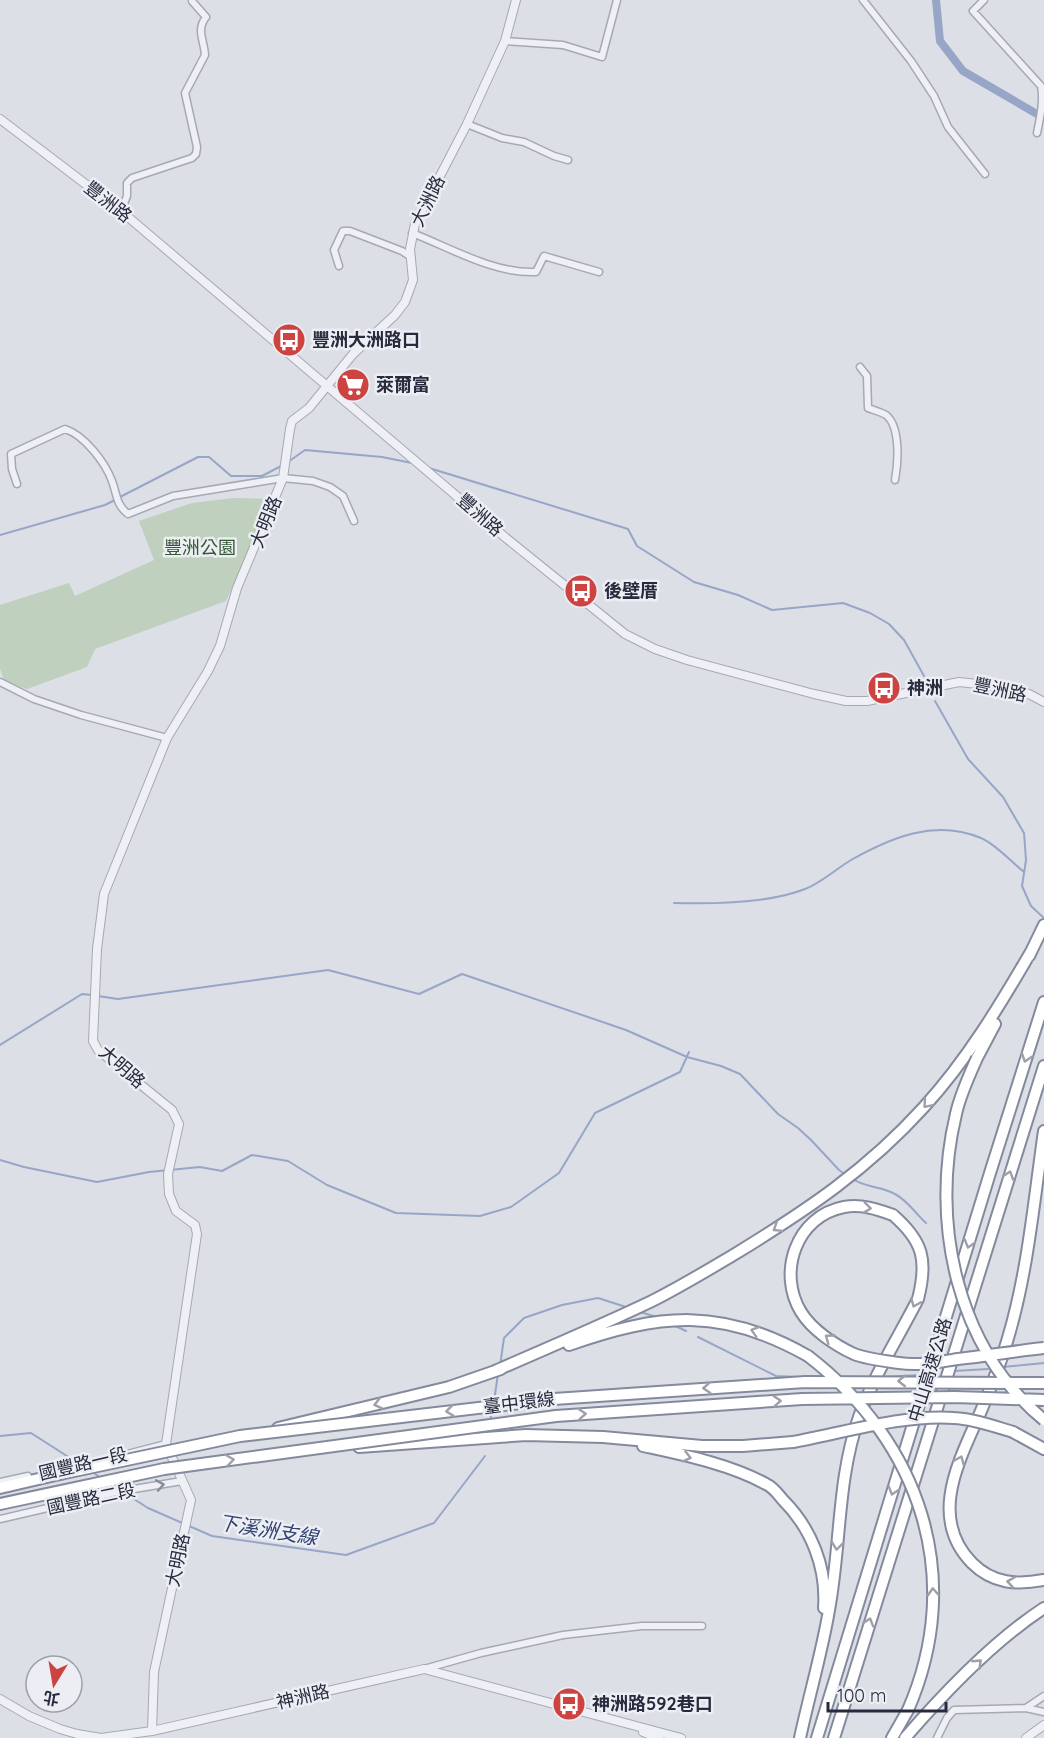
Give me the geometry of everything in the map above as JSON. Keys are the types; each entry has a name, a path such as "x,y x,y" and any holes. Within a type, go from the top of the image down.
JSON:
{"highway":[{"path":"1044,925 995,1018 956,1111 950,1141 946,1188 948,1241 961,1293 979,1335 1002,1374 1017,1394 1044,1420"},
{"name":"中山高速公路","path":"817,1738 1044,1002"},
{"path":"495,1371 654,1300 803,1212 848,1179 897,1136 928,1103 995,1018"},
{"name":"中山高速公路","path":"834,1738 1044,1066"},
{"path":"1044,1131 1023,1276 1009,1338 988,1395 956,1469 949,1503 951,1522 957,1540 967,1557 980,1570 1000,1580 1022,1584 1044,1580"},
{"path":"800,1738 829,1610 845,1469 851,1443 871,1390 918,1299 924,1265 921,1251 906,1226 893,1215 859,1206 842,1208 815,1221 796,1243 790,1278 792,1292 801,1312 830,1340 855,1354 901,1364 924,1364 1044,1348"},
{"path":"240,1436 449,1387 595,1336 635,1325 691,1320 711,1321 766,1334 808,1356 851,1395 890,1446 920,1504 927,1531 933,1582 932,1624 924,1670 908,1710 892,1738"},
{"name":"臺中環線","path":"0,1488 240,1436 554,1399 805,1382 1044,1383"},
{"name":"臺中環線","path":"0,1504 164,1469 568,1415 802,1399 955,1397 1044,1400"},
{"path":"254,1457 526,1435 603,1437 702,1446 743,1446 793,1442 909,1419 953,1418 980,1421 1013,1432 1044,1449"},
{"path":"526,1435 644,1446 725,1467 768,1485 797,1514 812,1540 820,1566 824,1599 821,1641"},
{"path":"905,1738 921,1719 993,1649 1044,1608"}],"street":[{"name":"大洲路","path":"328,385 353,354 395,315 405,302 413,280 412,233 467,124 505,41 516,0"},
{"path":"505,41 563,45 602,57 616,0"},
{"path":"863,0 911,61 934,96 948,127 985,174"},
{"path":"984,0 973,11 1044,92 1037,133"},
{"path":"121,211 127,196 128,183 132,178 192,158 196,154 197,147 185,93 205,55 200,36 201,24 206,17 192,1"},
{"name":"豐洲路","path":"0,119 121,211 506,538 625,634 655,649 687,660 846,700 867,701 959,682 1029,694 1044,702"},
{"path":"467,124 502,138 524,142 568,160"},
{"path":"339,266 334,250 343,231 350,231 402,251 411,257"},
{"path":"412,233 478,260 520,273 536,272 544,256 599,272"},
{"path":"860,367 867,376 867,408 886,416 894,426 898,462 895,480"},
{"name":"大明路","path":"152,1731 154,1672 191,1500 166,1444 197,1234 195,1225 176,1211 169,1194 168,1173 179,1124 172,1110 98,1050 93,1041 97,949 104,894 167,738 208,671 220,646 237,588 283,478 292,421 309,408 328,385"},
{"path":"17,484 12,469 11,454 65,429 84,441 105,468 112,480 116,499 128,514 173,496 283,478 313,481 330,487 343,496 354,521"},
{"path":"0,682 34,699 81,715 167,738"},
{"name":"國豐路一段","path":"0,1482 166,1444"},
{"name":"國豐路二段","path":"0,1519 116,1492 182,1481"},
{"path":"424,1669 481,1653 563,1635 642,1626 702,1626"},
{"name":"神洲路","path":"0,1699 29,1716 77,1734 100,1738 152,1731 424,1669 661,1735 681,1738"},
{"path":"1026,1708 1044,1696"},
{"path":"937,1738 946,1718 954,1710 1026,1708 1044,1712"},
{"path":"1026,1738 1044,1726"},
{"path":"1033,1738 1044,1726"}],"green space":[{"name":"豐洲公園","path":"233,498 270,499 259,531 226,601 95,649 87,667 27,689 4,681 0,668 0,605 69,583 75,596 154,560 139,521 192,503"}],"waterway":[{"path":"936,0 940,41 963,71 1044,118"},
{"path":"288,462 305,450 382,457 412,463"},
{"path":"120,497 198,457 209,457 231,476 262,476 283,465"},
{"path":"429,468 628,529 637,546 694,582 738,595 772,610 843,603 870,613 889,624 904,640 924,676"},
{"path":"0,535 105,505 115,500"},
{"path":"935,701 968,759 1003,797 1024,833 1026,860 1022,886 1031,906 1044,918"},
{"path":"674,903 740,902 791,894 823,880 851,860 882,844 914,833 930,831 947,830 981,838 998,849 1024,872"},
{"path":"98,996 118,999 328,970 419,994 462,974 626,1030 687,1057 721,1066 740,1074 778,1114 798,1128 846,1175"},
{"path":"0,1045 82,994 92,995"},
{"path":"0,1160 97,1182 149,1172 200,1167 222,1171 252,1155 288,1161 327,1185 396,1213 480,1216 511,1207 559,1173 595,1113 680,1072 689,1052"},
{"path":"851,1178 862,1184 895,1194 926,1223"},
{"name":"下溪洲支線","path":"500,1366 504,1338 524,1318 562,1305 598,1298 629,1308"},
{"name":"下溪洲支線","path":"640,1312 657,1317"},
{"name":"下溪洲支線","path":"673,1325 686,1331"},
{"name":"下溪洲支線","path":"698,1337 776,1376 799,1377"},
{"name":"下溪洲支線","path":"1003,1367 1044,1363"},
{"name":"下溪洲支線","path":"954,1371 988,1369"},
{"name":"下溪洲支線","path":"494,1401 498,1374"},
{"name":"下溪洲支線","path":"885,1377 920,1375"},
{"name":"下溪洲支線","path":"490,1422 492,1410"},
{"name":"下溪洲支線","path":"0,1436 31,1433 81,1465"},
{"name":"下溪洲支線","path":"123,1492 148,1508 212,1536 346,1555 434,1523 485,1456"},
{"name":"下溪洲支線","path":"91,1471 101,1478"}],"place":[{"name":"豐洲大洲路口","path":"289,340"},
{"name":"萊爾富","path":"353,385"},
{"name":"後壁厝","path":"581,591"},
{"name":"神洲","path":"884,688"},
{"name":"神洲路592巷口","path":"569,1704"}]}
